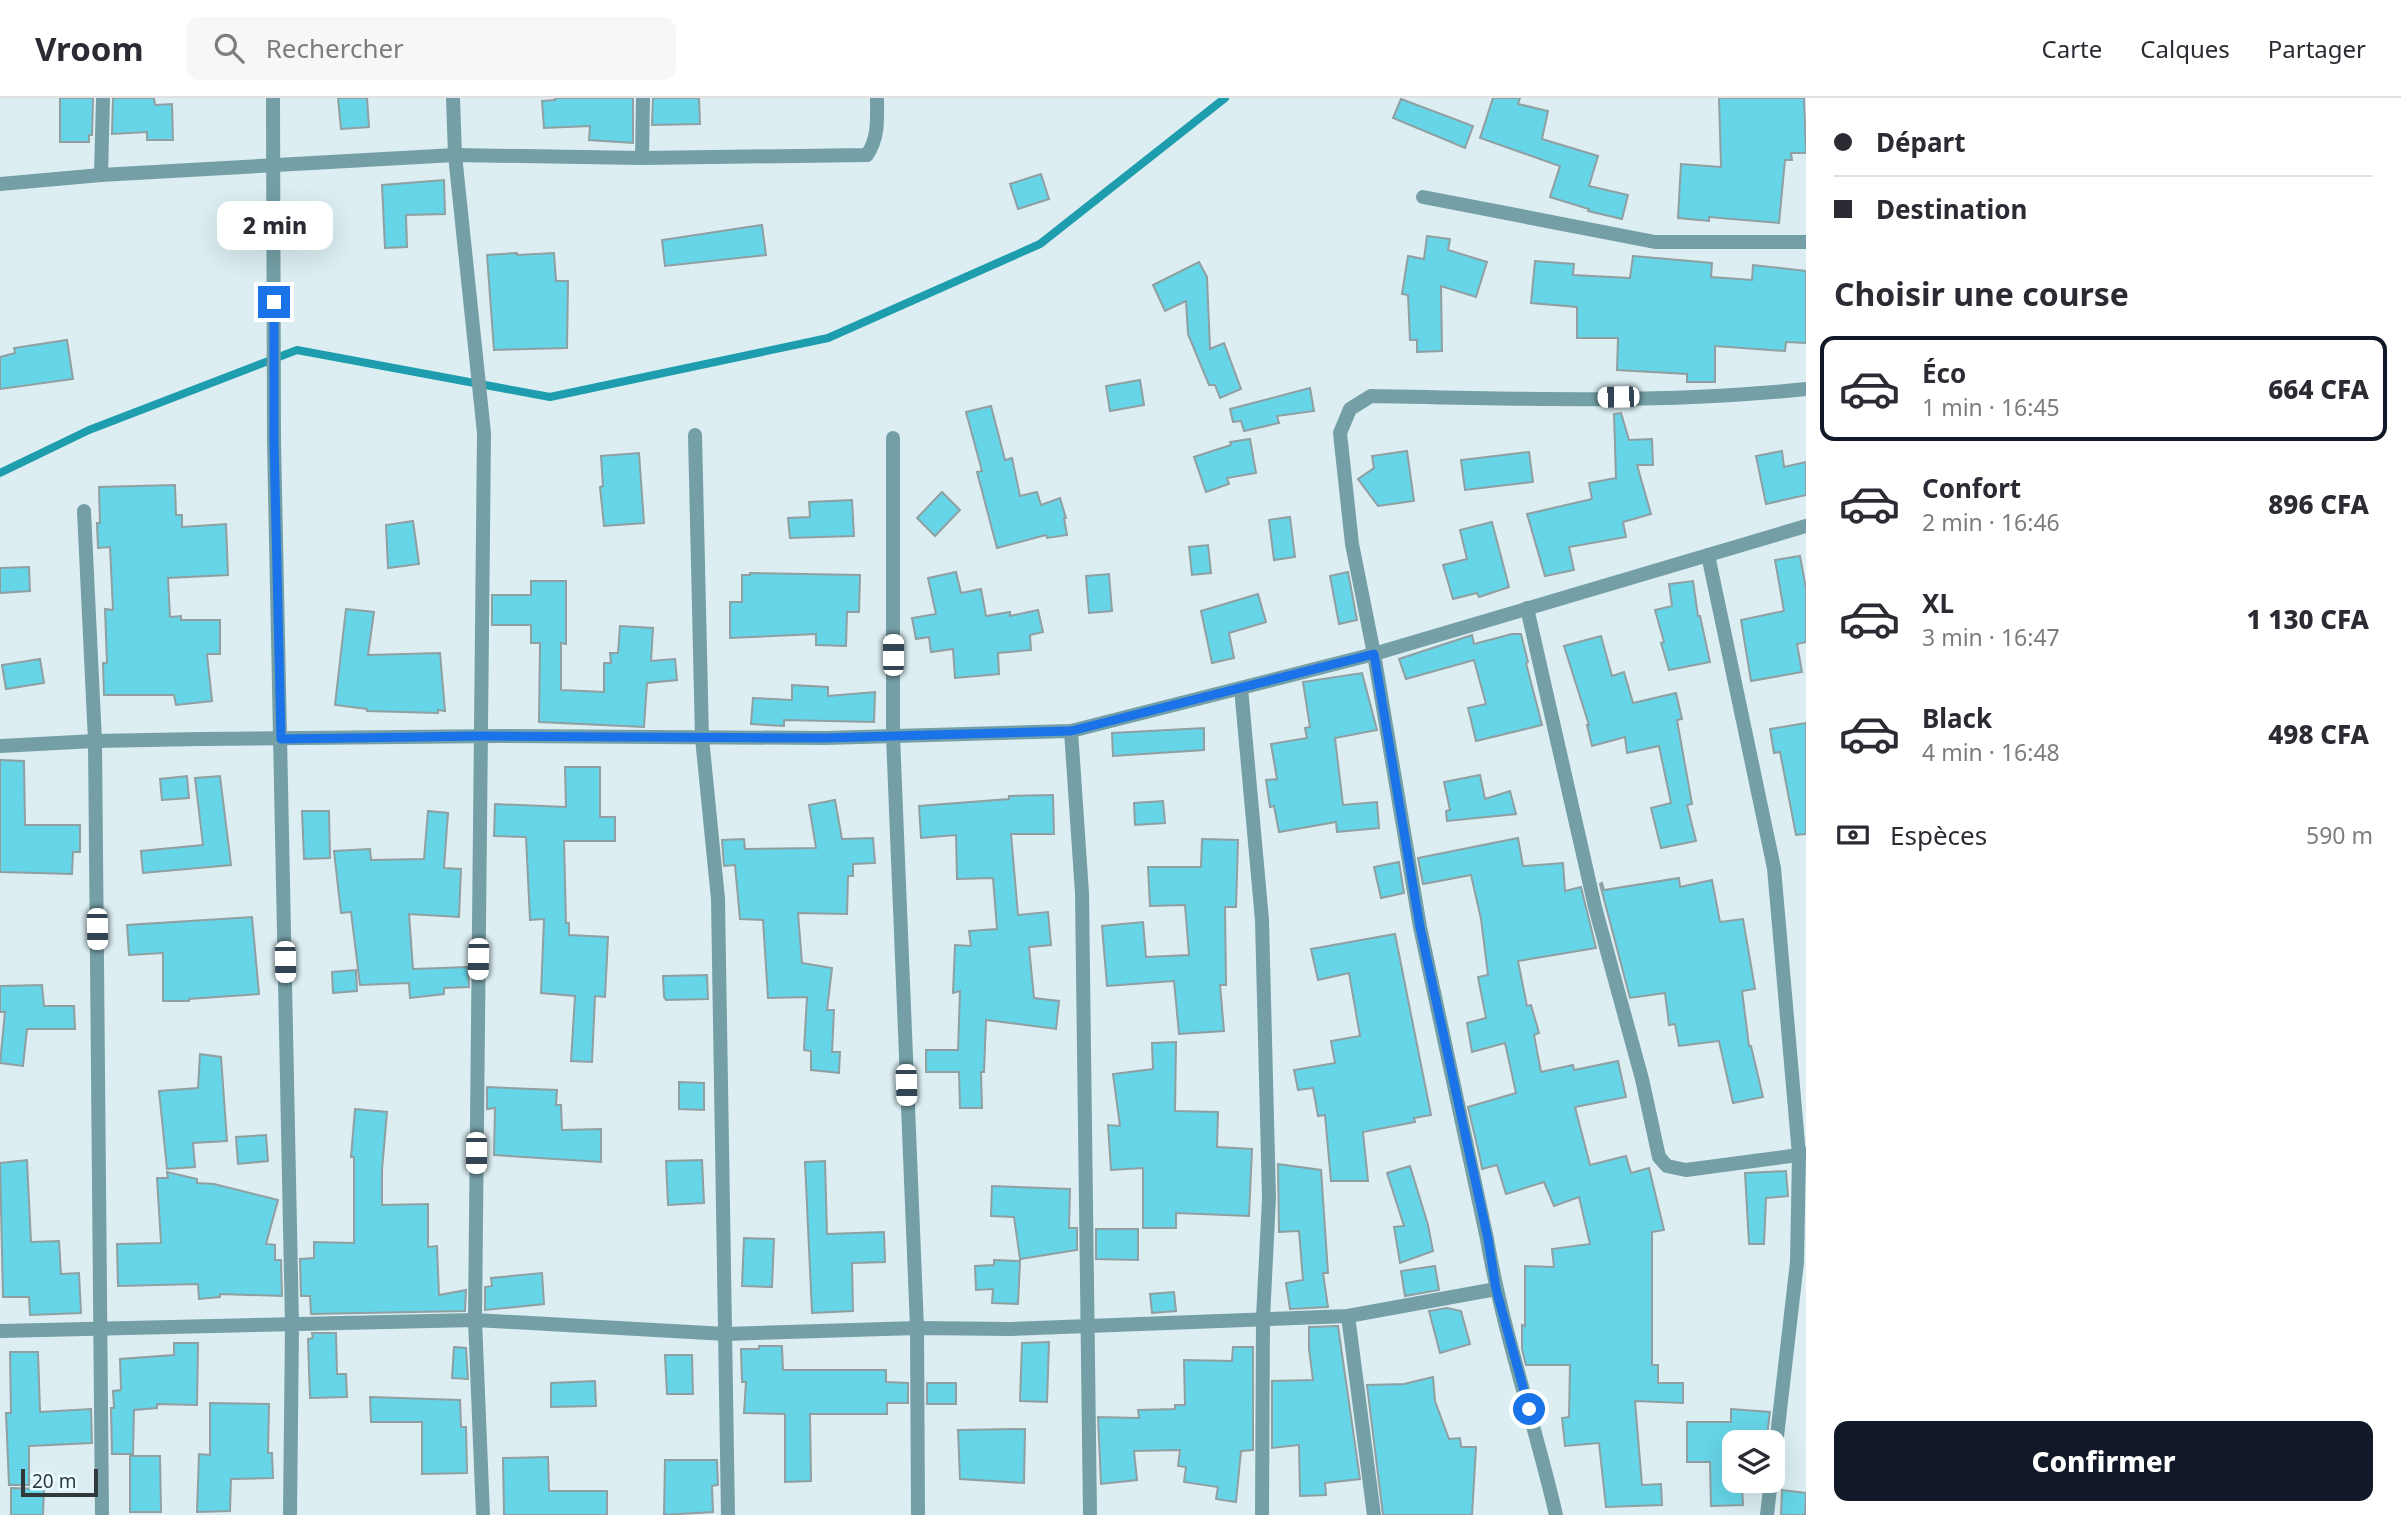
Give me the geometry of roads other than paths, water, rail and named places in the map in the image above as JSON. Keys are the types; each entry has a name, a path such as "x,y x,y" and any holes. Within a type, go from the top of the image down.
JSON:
{"street":[{"path":"101,175 103,98"},
{"path":"273,98 274,441 292,1325 290,1515"},
{"path":"453,98 455,155 484,433 475,1320 483,1515"},
{"path":"642,158 643,98"},
{"path":"0,184 101,175 455,155 642,158 867,155 877,132 877,98"},
{"path":"1423,197 1655,242 1806,242"},
{"path":"1556,1515 1541,1450 1496,1289 1488,1239 1420,927 1374,654 1352,544 1340,433 1350,408 1371,396 1537,399 1754,394 1806,389"},
{"path":"695,435 702,738 718,899 727,1515"},
{"path":"893,438 893,736 917,1328 918,1515"},
{"path":"84,511 95,741 102,1515"},
{"path":"0,746 95,741 480,736 702,738 1071,731 1374,654 1806,526"},
{"path":"1708,555 1774,868 1803,1155 1797,1262 1778,1430"},
{"path":"1527,608 1595,907 1642,1079 1659,1157 1667,1166 1686,1170 1803,1155"},
{"path":"1241,688 1262,920 1269,1198 1263,1318 1262,1515"},
{"path":"1071,731 1082,893 1090,1515"},
{"path":"0,1331 475,1320 726,1334 917,1328 1010,1329 1348,1316 1496,1289"},
{"path":"1348,1316 1374,1515"},
{"path":"1767,1515 1770,1493"}],"waterway":[{"path":"0,473 89,430 297,350 550,397 828,338 1040,244 1225,98"}]}
